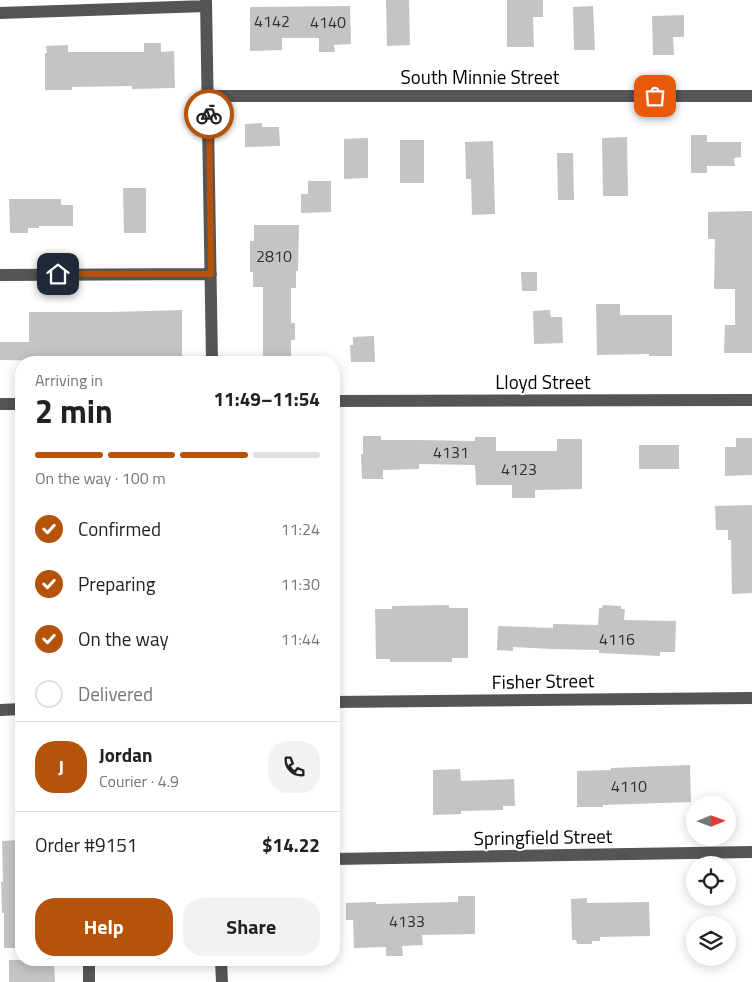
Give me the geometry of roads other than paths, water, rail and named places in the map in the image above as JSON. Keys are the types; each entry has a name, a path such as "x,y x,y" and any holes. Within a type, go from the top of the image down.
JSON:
{"street":[{"path":"0,13 100,5 206,3 212,356"},
{"name":"South Minnie Street","path":"208,96 752,96"},
{"path":"0,275 211,274"},
{"name":"Lloyd Street","path":"340,401 752,400"},
{"path":"0,404 15,404"},
{"name":"Fisher Street","path":"340,702 752,698"},
{"path":"0,710 15,709"},
{"name":"Springfield Street","path":"340,859 752,852"},
{"path":"89,966 89,982"},
{"path":"221,966 222,982"}]}
